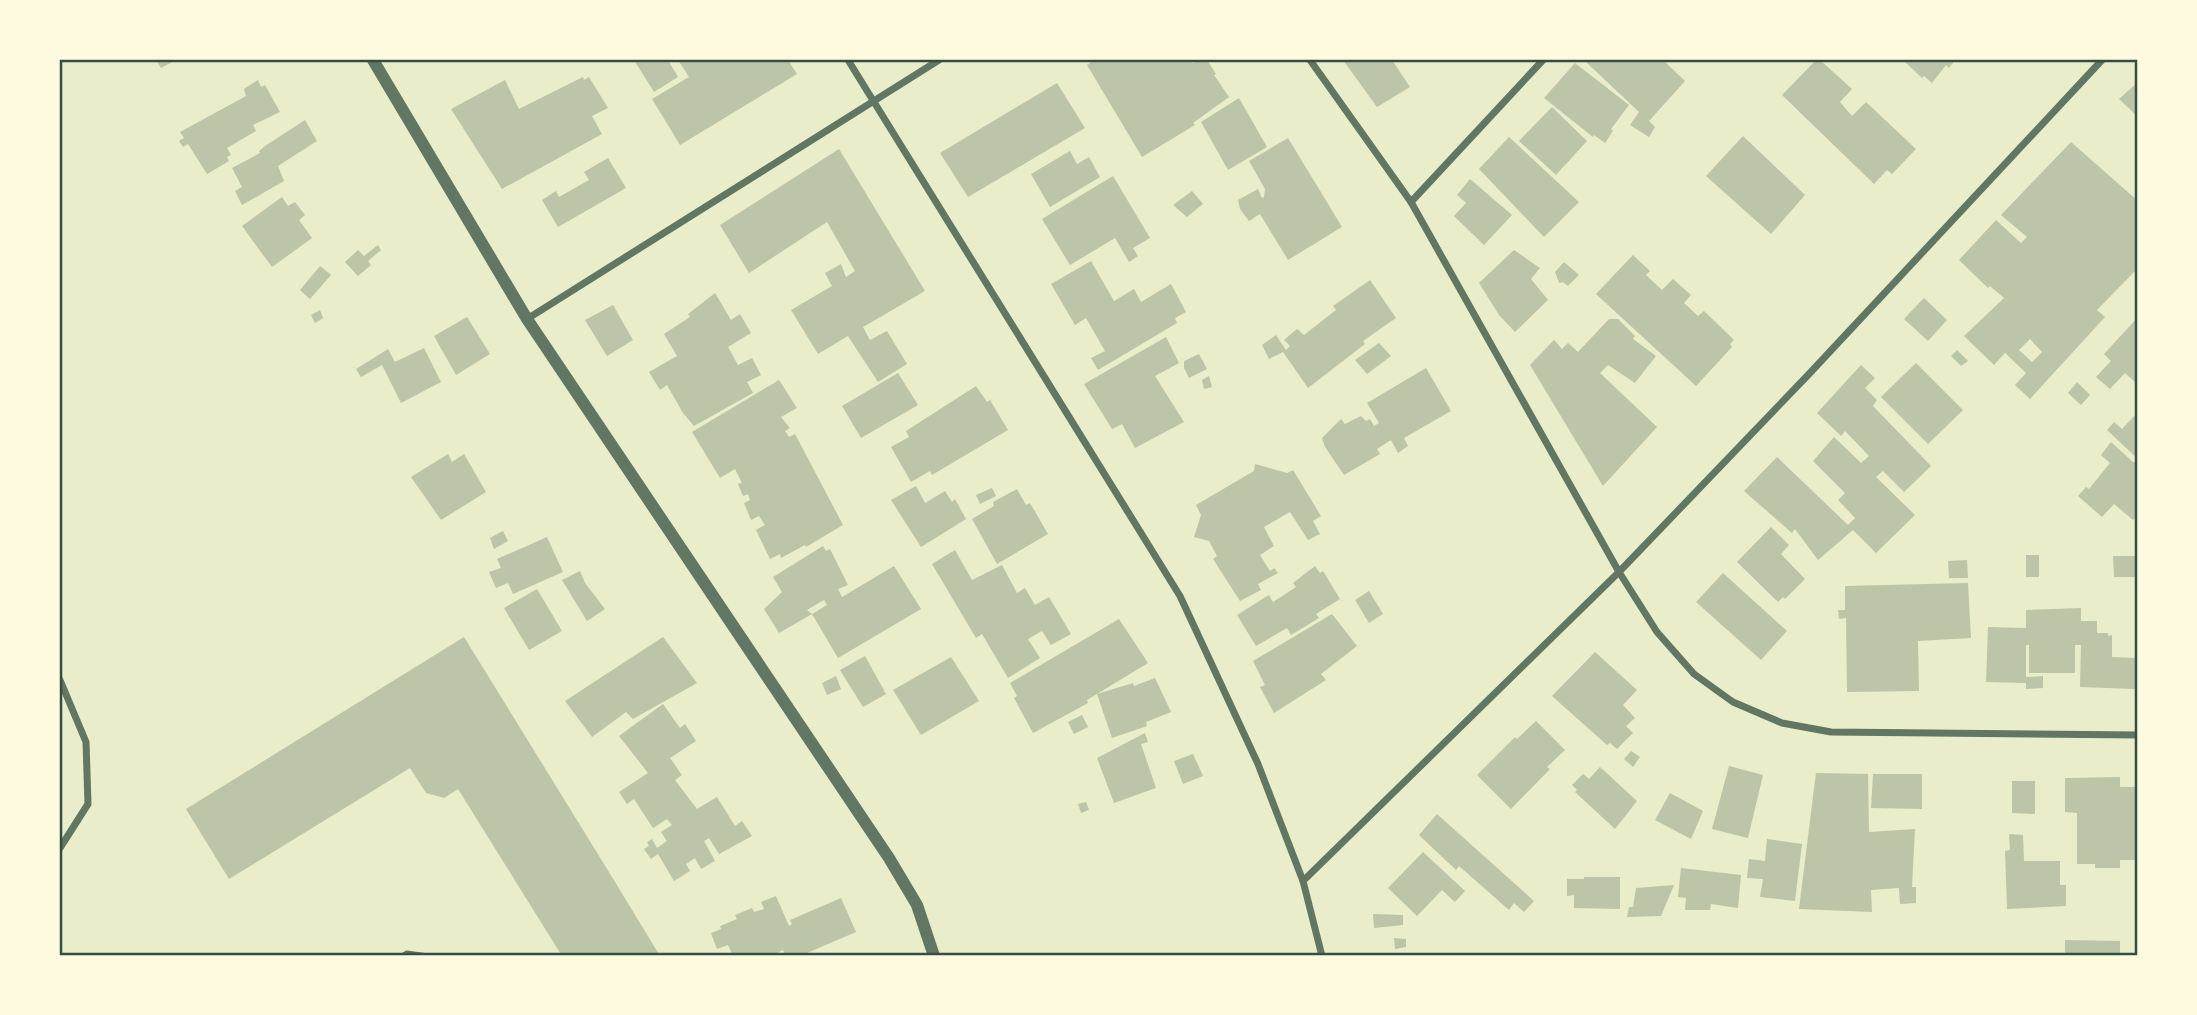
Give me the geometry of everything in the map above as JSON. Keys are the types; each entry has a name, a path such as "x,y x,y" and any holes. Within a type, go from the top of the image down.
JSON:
{"street":[{"path":"373,60 527,319 888,858 917,905 934,956"},
{"path":"848,60 1180,596 1258,764 1303,881 1322,956"},
{"path":"527,319 939,60"},
{"path":"1310,60 1411,202 1619,572 1657,632 1694,674 1734,702 1782,723 1831,732 2137,735"},
{"path":"1411,202 1543,60"},
{"path":"1303,881 1619,572 1809,374 2102,60"},
{"path":"60,680 86,741 88,804 60,848"}],"lane":[{"path":"402,956 407,953 428,956"}],"building":[{"path":"156,60 176,60 161,68"},
{"path":"634,60 668,60 678,77 654,92"},
{"path":"678,60 788,60 797,74 680,145 652,99 689,77"},
{"path":"1095,60 1191,60 1193,63 1207,60 1229,97 1193,123 1195,125 1142,157 1087,65"},
{"path":"1343,60 1392,60 1410,87 1377,107"},
{"path":"1663,60 1685,81 1649,121 1655,127 1649,137 1630,125 1639,112 1586,62"},
{"path":"1816,60 1820,60 1852,89 1840,102 1852,116 1866,102 1916,149 1892,174 1887,170 1874,184 1782,95"},
{"path":"1903,60 1955,60 1949,68 1946,65 1932,83 1924,76 1922,78"},
{"path":"1575,63 1629,105 1611,129 1613,131 1605,143 1594,135 1593,137 1544,98"},
{"path":"583,77 584,80 589,77 608,108 592,116 602,134 502,189 451,109 505,80 519,109"},
{"path":"258,80 261,87 265,85 280,112 253,125 256,131 227,148 231,155 227,157 229,161 207,174 188,144 183,147 179,141 184,138 180,132 246,96 244,89"},
{"path":"2138,82 2138,117 2119,99"},
{"path":"1057,83 1085,128 968,197 940,153"},
{"path":"1239,98 1267,147 1228,170 1201,122"},
{"path":"1552,107 1587,141 1556,175 1519,141"},
{"path":"305,120 317,141 278,166 284,181 242,205 235,191 242,187 232,168 260,153 265,146"},
{"path":"1743,136 1805,195 1771,234 1706,176"},
{"path":"1509,137 1579,202 1544,237 1479,169"},
{"path":"1288,138 1342,227 1288,260 1260,214 1249,221 1240,209 1238,200 1258,189 1262,198 1264,197 1265,189 1249,161"},
{"path":"2071,142 2138,201 2138,268 2097,310 2105,317 2030,399 2015,385 2026,373 2005,353 1994,365 1964,336 2004,298 1990,286 1988,288 1959,260 1996,220 2021,243 2027,237 2001,215","holes":["2030,339 2042,352 2032,362 2019,350"]},
{"path":"839,149 925,291 863,327 870,340 887,331 907,364 878,382 848,336 818,354 791,310 832,286 825,273 841,264 846,277 855,271 827,222 749,273 720,225"},
{"path":"1070,151 1077,164 1089,157 1100,177 1050,207 1031,174"},
{"path":"608,158 626,188 558,227 542,200 556,191 559,197 589,180 584,172"},
{"path":"1113,176 1150,238 1133,248 1138,256 1129,262 1115,238 1070,265 1042,219"},
{"path":"1470,179 1512,215 1484,245 1454,216 1466,203 1457,195"},
{"path":"1192,191 1203,204 1187,217 1173,205"},
{"path":"282,197 288,206 295,202 305,215 299,220 312,238 272,267 242,226"},
{"path":"378,245 381,250 368,261 371,265 358,276 345,262 358,250 364,256"},
{"path":"1514,250 1540,268 1531,279 1548,300 1515,332 1499,315 1479,283"},
{"path":"1633,255 1650,271 1646,275 1662,290 1673,279 1691,295 1684,303 1698,316 1704,311 1734,340 1730,344 1732,347 1696,386 1596,294"},
{"path":"1091,261 1114,301 1134,289 1141,302 1171,284 1186,312 1175,318 1177,323 1098,370 1091,358 1105,351 1086,318 1075,325 1051,284"},
{"path":"1564,262 1579,275 1568,286 1563,282 1559,283 1555,272"},
{"path":"320,266 331,275 310,299 300,290"},
{"path":"1370,280 1396,318 1363,341 1365,344 1308,388 1283,352 1269,359 1262,345 1276,335 1286,350 1290,346 1284,340 1297,329 1304,335 1336,310 1333,306"},
{"path":"715,293 731,320 740,314 751,333 728,347 738,365 752,358 761,375 747,382 753,393 694,426 667,385 660,390 649,372 677,356 664,334 690,317 688,314"},
{"path":"1924,298 1947,320 1928,341 1904,319"},
{"path":"613,305 633,340 607,356 585,320"},
{"path":"320,310 323,318 315,323 311,315"},
{"path":"467,317 490,354 456,375 434,336"},
{"path":"2138,317 2138,385 2125,373 2110,389 2096,377 2111,361 2104,354"},
{"path":"1609,319 1618,319 1635,336 1633,339 1656,356 1635,383 1608,365 1600,373 1657,427 1603,486 1530,365 1554,340 1562,349 1568,343 1578,352"},
{"path":"1166,337 1179,363 1155,376 1184,422 1135,448 1122,424 1112,429 1084,384"},
{"path":"1379,343 1391,356 1367,374 1355,360"},
{"path":"424,348 441,382 401,403 382,365 361,377 356,369 388,349 395,362"},
{"path":"1957,350 1968,361 1961,366 1951,356"},
{"path":"1199,354 1207,369 1189,378 1184,361"},
{"path":"1916,363 1963,410 1928,444 1881,397"},
{"path":"1861,365 1875,378 1865,388 1877,400 1873,406 1931,466 1904,492 1883,471 1876,477 1915,515 1876,553 1853,530 1818,560 1795,529 1792,533 1744,491 1777,457 1848,525 1855,518 1838,500 1845,493 1813,461 1834,437 1861,463 1869,456 1845,431 1841,436 1817,413"},
{"path":"1426,368 1451,411 1404,438 1408,446 1398,453 1391,440 1377,449 1380,454 1344,475 1322,438 1341,419 1345,424 1361,416 1366,421 1370,419 1374,426 1379,423 1367,403"},
{"path":"898,373 918,405 861,438 842,406"},
{"path":"1209,376 1212,387 1204,389 1202,380"},
{"path":"779,380 797,408 781,417 790,428 785,431 789,437 795,434 843,525 806,547 805,545 781,558 780,554 770,559 756,530 765,525 759,516 751,520 744,503 750,500 748,494 743,496 738,484 742,483 735,469 720,478 692,432"},
{"path":"2077,382 2090,395 2081,405 2068,393"},
{"path":"976,386 987,402 990,400 1008,430 932,475 930,471 911,482 891,447 909,437 906,431"},
{"path":"2138,412 2138,459 2107,430 2114,422 2122,429"},
{"path":"2111,442 2133,462 2138,463 2138,515 2133,520 2114,504 2102,517 2078,496 2086,487 2089,489 2110,463 2101,455"},
{"path":"448,454 452,462 464,454 486,492 441,520 411,477"},
{"path":"1255,464 1287,473 1293,470 1321,516 1313,521 1320,534 1308,540 1290,512 1264,527 1274,546 1260,555 1270,571 1274,568 1278,573 1258,584 1261,590 1240,601 1213,559 1217,556 1209,541 1194,537 1201,515 1196,505 1254,471"},
{"path":"916,486 925,503 945,491 952,502 955,499 966,519 921,547 891,500"},
{"path":"992,488 996,496 980,504 976,495"},
{"path":"1017,489 1026,505 1030,503 1048,534 997,564 972,519 994,506 993,502"},
{"path":"1771,527 1789,545 1781,554 1805,579 1785,599 1783,597 1778,602 1737,562"},
{"path":"503,531 508,541 494,549 490,538"},
{"path":"547,537 563,572 513,594 508,583 496,588 489,572 501,568 497,559"},
{"path":"823,546 826,551 830,549 848,585 838,589 842,597 894,566 921,609 838,658 812,614 779,633 764,609 782,592 773,577","holes":["824,600 827,605 812,614 807,610"]},
{"path":"955,550 972,580 1002,565 1017,593 1025,588 1035,605 1049,597 1071,634 1051,645 1042,631 1028,639 1040,658 1008,678 982,634 976,638 932,564"},
{"path":"2026,555 2039,555 2039,577 2026,577"},
{"path":"2113,556 2135,556 2135,577 2114,577"},
{"path":"1967,560 1968,578 1949,578 1948,561"},
{"path":"1315,566 1320,573 1323,571 1340,599 1316,614 1319,618 1291,635 1287,628 1256,646 1237,615 1269,595 1273,602 1296,587 1293,583"},
{"path":"580,571 585,583 605,609 587,621 562,580"},
{"path":"1723,573 1787,631 1761,660 1696,602"},
{"path":"1968,583 1971,638 1918,641 1919,691 1847,692 1846,618 1839,619 1838,610 1845,610 1845,586"},
{"path":"537,589 562,631 529,650 504,608"},
{"path":"1369,591 1383,614 1369,623 1355,600"},
{"path":"2081,608 2081,621 2097,621 2097,633 2112,635 2112,657 2135,658 2135,689 2080,687 2081,645 2075,645 2075,673 2029,673 2029,645 2026,645 2026,677 2043,676 2043,688 2026,689 2026,683 1986,682 1988,627 2026,628 2026,610"},
{"path":"1332,614 1357,646 1321,674 1326,680 1274,713 1260,687 1265,685 1253,661"},
{"path":"1119,619 1148,663 1087,700 1088,703 1033,733 1014,698 1017,696 1010,683"},
{"path":"464,637 660,956 562,956 458,789 444,798 426,793 410,768 229,879 186,809"},
{"path":"663,637 697,683 633,719 626,712 592,737 565,701"},
{"path":"1595,652 1637,690 1623,705 1635,718 1626,726 1633,733 1617,749 1610,743 1607,745 1552,696"},
{"path":"865,656 886,694 863,707 840,670"},
{"path":"951,657 979,701 921,735 893,690"},
{"path":"836,676 841,689 827,695 822,683"},
{"path":"1155,678 1171,712 1146,722 1147,726 1112,738 1097,694 1133,683 1134,686"},
{"path":"663,704 680,728 685,724 696,741 670,758 682,775 675,780 697,809 717,797 735,826 742,821 752,836 719,854 709,838 704,841 715,861 701,869 695,858 686,864 690,871 674,881 658,854 651,859 644,849 652,839 657,848 667,841 661,832 672,825 667,819 653,828 634,799 627,804 619,792 648,773 619,736"},
{"path":"1082,715 1088,727 1074,734 1068,722"},
{"path":"1536,721 1565,750 1511,809 1477,775 1515,737 1517,739"},
{"path":"1145,733 1148,742 1141,744 1156,788 1114,803 1097,758"},
{"path":"1631,751 1640,757 1633,767 1624,759"},
{"path":"1193,754 1203,776 1183,784 1174,761"},
{"path":"1729,766 1763,775 1748,838 1712,829"},
{"path":"1600,767 1637,801 1615,829 1575,792 1577,790 1572,785 1583,774 1589,779"},
{"path":"1816,773 1868,774 1869,832 1915,829 1912,887 1916,887 1916,903 1900,904 1899,888 1871,890 1872,912 1799,909"},
{"path":"1873,774 1922,774 1922,809 1871,808"},
{"path":"2120,777 2120,787 2138,787 2138,860 2120,860 2120,868 2095,868 2095,864 2077,864 2077,813 2065,812 2065,778"},
{"path":"2012,781 2035,781 2035,814 2012,813"},
{"path":"1670,793 1703,811 1691,839 1655,820"},
{"path":"1086,802 1089,810 1081,813 1078,804"},
{"path":"1437,814 1534,901 1524,912 1514,903 1509,910 1459,866 1456,870 1419,835"},
{"path":"2009,834 2023,835 2024,861 2060,861 2060,885 2066,885 2066,906 2007,909 2005,851 2010,850"},
{"path":"1767,839 1802,844 1795,901 1760,897 1763,879 1747,878 1749,859 1765,861"},
{"path":"1423,852 1465,891 1455,902 1442,890 1417,916 1388,888"},
{"path":"1681,868 1741,875 1738,908 1711,904 1710,910 1685,910 1686,898 1678,897"},
{"path":"1620,877 1620,909 1574,908 1574,895 1567,896 1567,879"},
{"path":"1674,885 1661,916 1627,917 1629,907 1633,907 1636,888"},
{"path":"776,896 789,926 792,924 790,920 841,898 856,932 800,956 786,956 783,950 771,956 733,956 728,945 717,949 711,933 737,919 735,915 752,908 754,912 764,909 761,902"},
{"path":"1373,914 1403,915 1403,925 1374,928"},
{"path":"1394,938 1406,939 1406,947 1395,949"},
{"path":"2065,940 2120,941 2120,956 2065,956"}]}
